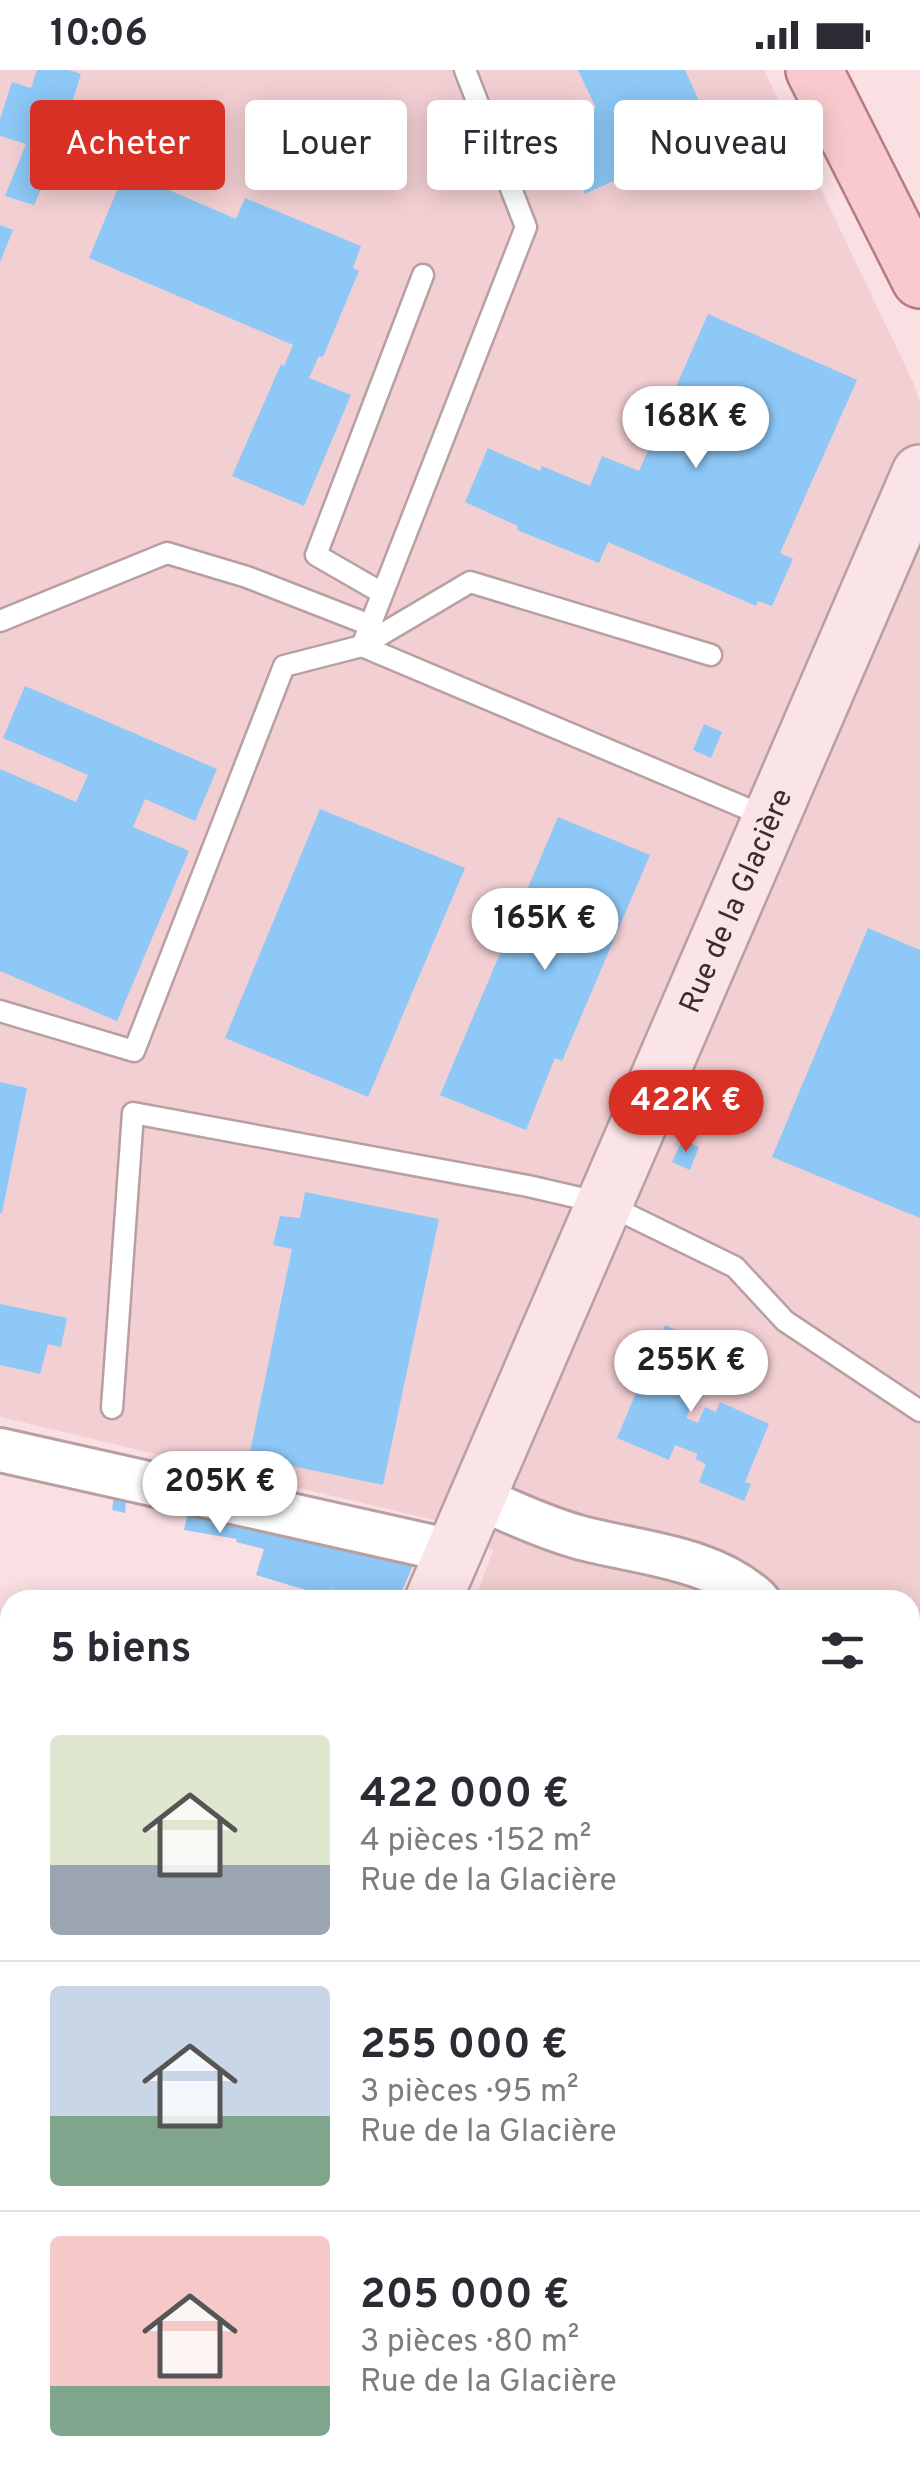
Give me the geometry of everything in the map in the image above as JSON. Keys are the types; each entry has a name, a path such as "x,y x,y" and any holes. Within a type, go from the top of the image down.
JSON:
{"main road":[{"path":"814,70 920,280"}],"street":[{"name":"Rue de la Glacière","path":"438,1590 920,474"},
{"path":"0,1450 456,1552"},
{"path":"478,1497 550,1528 646,1550 686,1564 719,1576 742,1590"}],"lane":[{"path":"362,646 526,228 464,70"},
{"path":"382,593 316,555 423,276"},
{"path":"0,620 167,553 247,576 370,625"},
{"path":"0,1011 134,1050 284,666 362,646 470,582 711,654"},
{"path":"362,646 771,819"},
{"path":"112,1408 133,1114 528,1186 606,1204 736,1267 785,1321 920,1411"}],"shaded area":[{"path":"0,70 764,70 778,100 614,100 614,190 821,190 920,402 920,1590 479,1590 493,1550 438,1521 0,1417"}],"building":[{"path":"37,70 81,74 73,100 30,100 30,190 40,190 34,205 5,196 26,144 0,136 0,119 12,82 31,88"},
{"path":"578,70 685,70 699,100 614,100 614,181 594,190 596,108"},
{"path":"117,190 169,190 236,219 245,198 361,246 353,268 359,271 323,357 319,356 309,378 351,395 304,506 232,476 293,345 89,258"},
{"path":"0,225 13,230 0,262"},
{"path":"708,314 857,380 780,553 793,559 772,606 758,601 756,606 608,542 599,563 517,530 518,526 465,502 488,448 540,471 542,466 590,486 602,456 639,471"},
{"path":"25,686 217,769 195,821 145,799 133,827 189,851 117,1021 0,971 0,769 76,802 88,775 3,738"},
{"path":"704,724 722,732 711,758 693,750"},
{"path":"320,809 465,868 368,1097 225,1038"},
{"path":"558,817 650,855 562,1061 555,1058 526,1130 440,1095"},
{"path":"868,928 920,950 920,1218 772,1157"},
{"path":"0,1082 27,1088 2,1213 0,1213"},
{"path":"682,1140 699,1147 690,1170 672,1162"},
{"path":"305,1192 439,1219 383,1485 249,1457 292,1249 273,1245 280,1216 300,1218"},
{"path":"0,1304 67,1318 61,1347 48,1344 40,1374 0,1365"},
{"path":"665,1325 716,1347 686,1418 698,1423 705,1407 716,1412 720,1402 769,1424 745,1482 751,1484 744,1501 699,1482 706,1464 695,1459 698,1454 675,1445 669,1460 617,1438 644,1374 637,1371 645,1350 654,1353"},
{"path":"114,1496 126,1499 125,1513 112,1510"},
{"path":"188,1513 415,1561 402,1590 306,1590 256,1575 264,1549 236,1542 237,1539 184,1530"}]}
